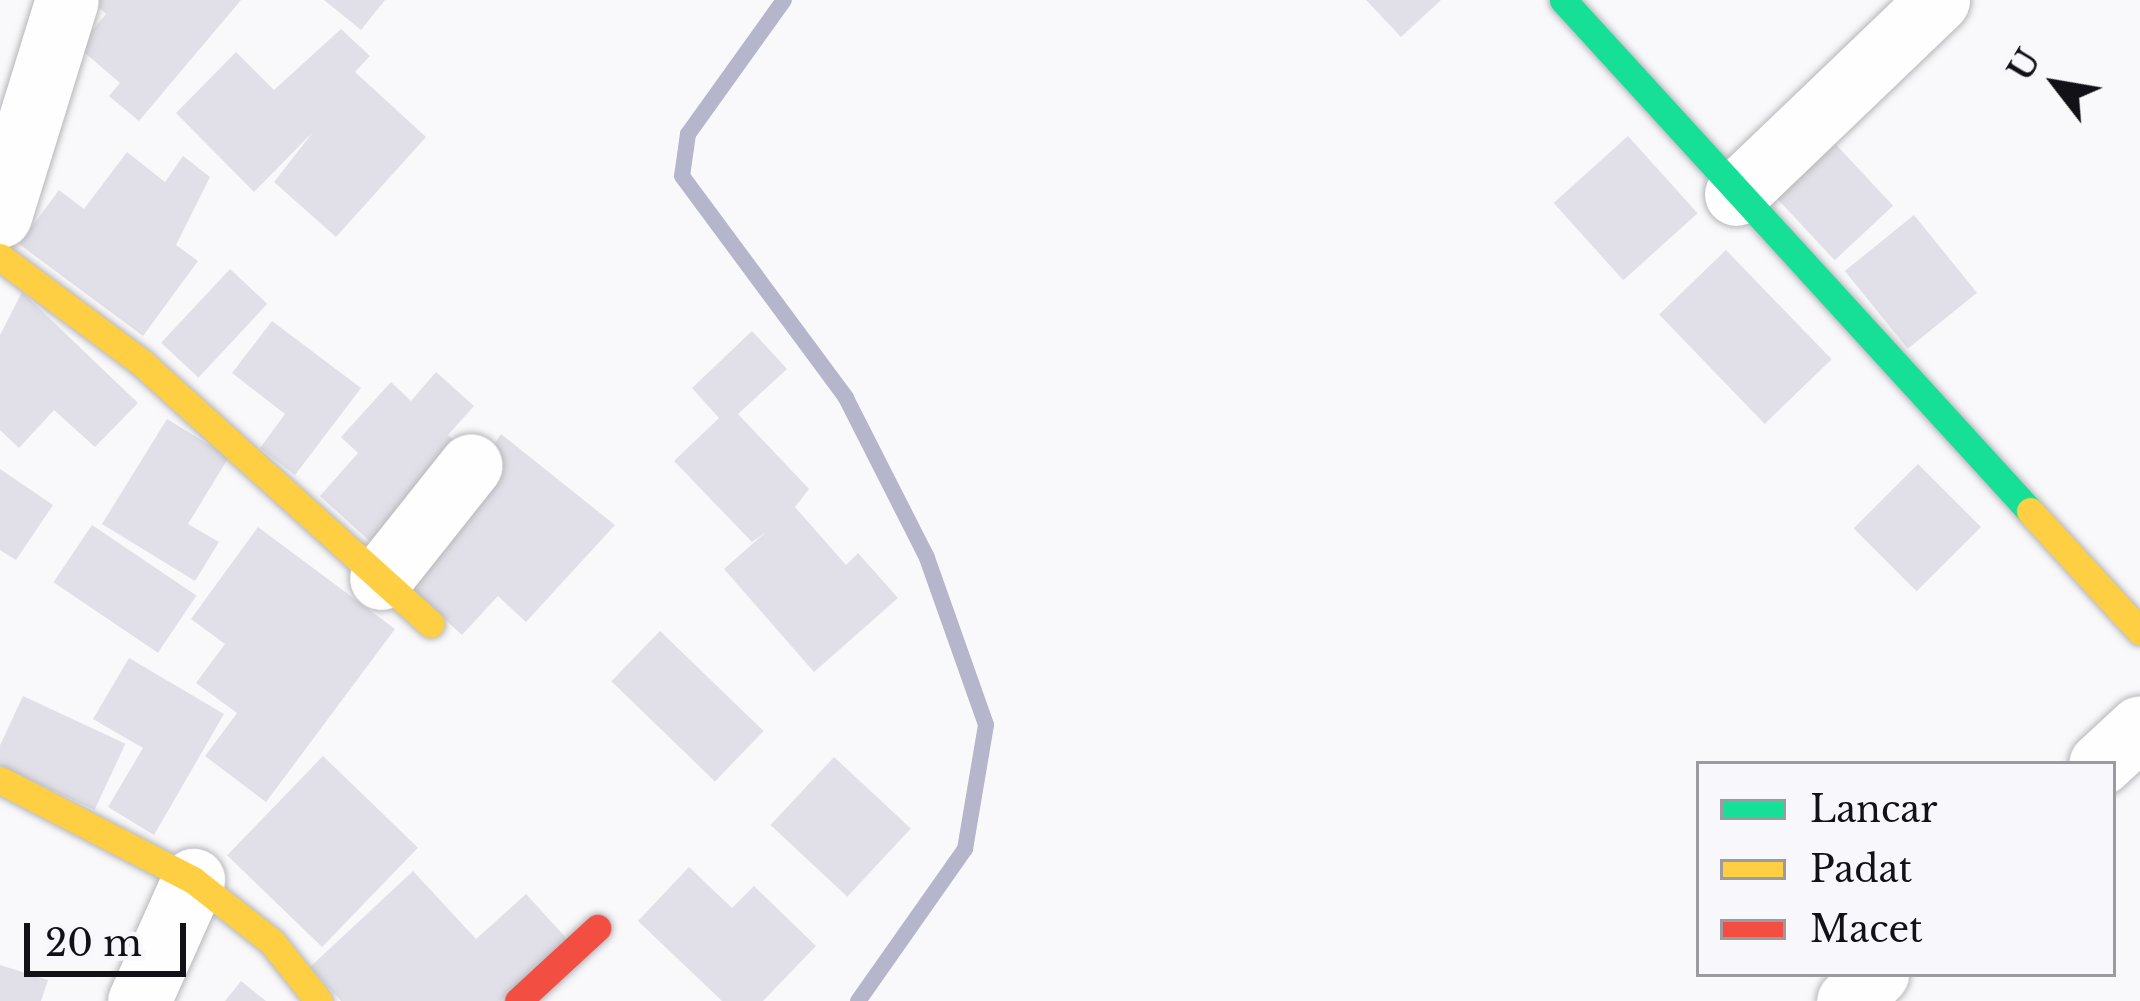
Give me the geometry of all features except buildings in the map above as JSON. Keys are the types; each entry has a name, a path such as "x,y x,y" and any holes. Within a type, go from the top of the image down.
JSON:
{"street":[{"path":"0,216 67,0"},
{"path":"1563,0 2140,631"},
{"path":"1736,194 1939,0"},
{"path":"0,257 142,363 431,624"},
{"path":"381,578 471,465"},
{"path":"2103,761 2140,727"},
{"path":"0,780 193,880 272,942 319,1001"},
{"path":"139,1001 193,880"},
{"path":"518,1001 597,928"},
{"path":"1848,1001 1874,977"}],"waterway":[{"path":"784,0 688,134 682,176 846,398 927,558 986,725 965,849 858,1001"}],"traffic: fast":[{"path":"1563,0 2030,511"}],"traffic: slow":[{"path":"0,257 142,363 431,624"},
{"path":"2030,511 2140,631"},
{"path":"0,780 193,880 272,942 319,1001"}],"traffic: jam":[{"path":"518,1001 597,928"}]}
